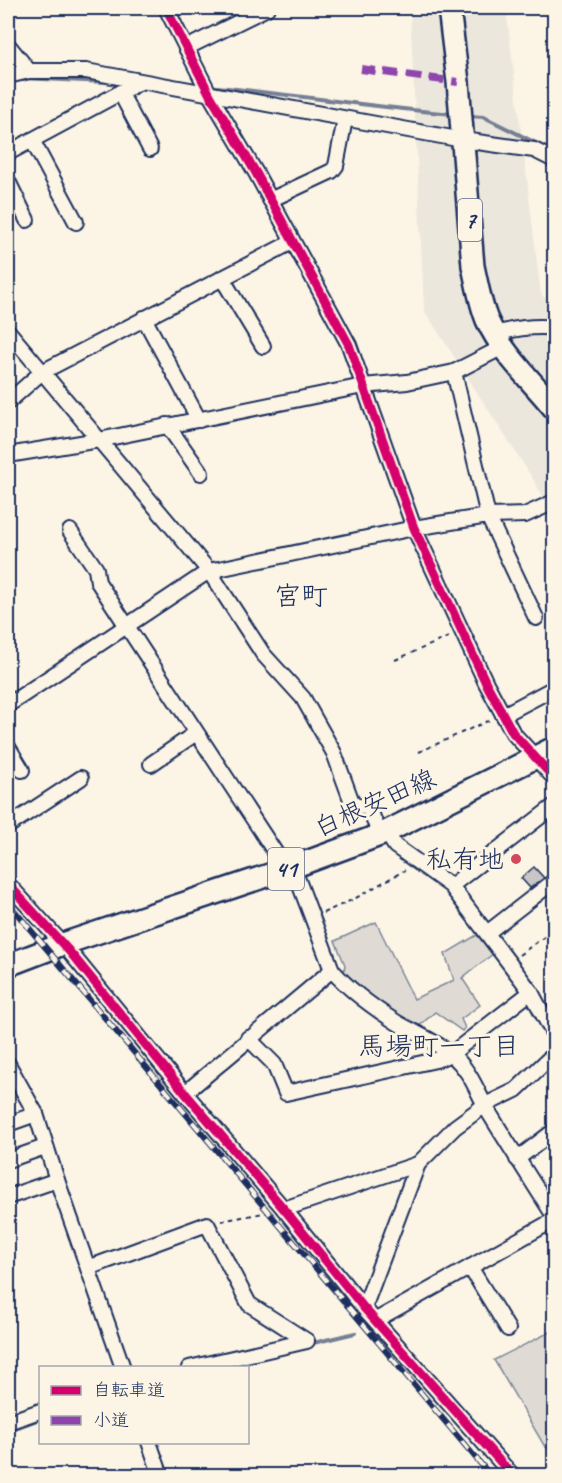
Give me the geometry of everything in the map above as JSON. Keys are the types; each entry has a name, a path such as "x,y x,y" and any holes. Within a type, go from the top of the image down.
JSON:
{"main road":[{"name":"7","path":"450,8 473,266 478,292 486,318 499,340 555,408"},
{"name":"白根安田線","path":"8,965 63,944 290,868 383,833 555,748"}],"street":[{"path":"166,8 210,95 349,345 414,528 461,631 503,715 513,733 555,778"},
{"path":"186,48 267,8"},
{"path":"8,45 29,71"},
{"path":"8,76 29,71 86,71 463,140 534,150 555,160"},
{"path":"8,153 140,82"},
{"path":"120,92 150,149"},
{"path":"270,200 332,171 336,166 345,119"},
{"path":"32,140 76,222"},
{"path":"8,181 27,220"},
{"path":"8,402 42,372 292,242"},
{"path":"222,278 263,346"},
{"path":"144,318 199,420"},
{"path":"8,455 99,440 363,386 407,382 454,372 499,340 543,326 555,328"},
{"path":"8,331 209,571 263,654 303,698 334,753 354,805 369,807 383,833 395,846 451,886 531,992 555,1035"},
{"path":"454,372 488,516 536,618"},
{"path":"167,425 201,473"},
{"path":"8,705 209,571 414,528 488,516 525,515 555,502"},
{"path":"70,531 96,569 98,582 196,733 290,868 332,970 342,981 396,1022 451,1054 475,1082 485,1106 555,1218 376,1320"},
{"path":"503,715 555,688"},
{"path":"152,764 196,733"},
{"path":"8,747 22,770"},
{"path":"8,826 81,778"},
{"path":"451,886 555,806"},
{"path":"487,933 555,881"},
{"path":"8,884 63,944 185,1093 285,1209 364,1308 513,1476"},
{"path":"185,1093 332,970"},
{"path":"248,1038 274,1064 286,1093 436,1060 451,1054 531,992"},
{"path":"364,1308 418,1164 456,1126 485,1106 516,1090 555,1054"},
{"path":"8,1064 36,1114 45,1147 122,1366"},
{"path":"8,1124 36,1114"},
{"path":"517,1159 555,1131"},
{"path":"8,1160 45,1147"},
{"path":"285,1209 418,1164"},
{"path":"8,1197 57,1180"},
{"path":"88,1268 207,1224 249,1304 307,1341 198,1366"},
{"path":"470,1267 508,1329"},
{"path":"8,1422 39,1411"},
{"path":"149,1444 161,1476"}],"path":[{"path":"395,660 461,631"},
{"path":"419,752 503,715"},
{"path":"312,918 419,862"},
{"path":"509,962 555,930"},
{"path":"207,1224 285,1209"}],"shaded area":[{"path":"410,8 506,8 541,294 554,307 554,517 533,479 424,310"},
{"path":"376,922 414,999 454,980 445,954 477,935 493,954 462,978 480,1005 461,1019 465,1028 462,1031 435,1012 417,1028 394,1016 343,976 345,965 335,941"},
{"path":"554,1330 554,1449 552,1450 545,1447 494,1360"}],"building":[{"path":"534,867 544,878 530,888 521,878"}],"waterway":[{"path":"21,78 106,82 124,86"},
{"path":"208,86 454,114"},
{"path":"468,116 484,117 554,152"},
{"path":"309,1344 355,1333"},
{"path":"8,1431 39,1419"}],"railway":[{"path":"8,903 491,1476"}],"marked path":[{"path":"361,69 458,82"}],"cycle path":[{"path":"166,8 210,95 256,173 349,345 414,528 486,683 513,733 554,778"},
{"path":"8,884 69,951 364,1308 513,1476"}],"place":[{"name":"私有地","path":"516,859"}],"district":[{"name":"宮町","path":"301,596"},
{"name":"馬場町一丁目","path":"439,1046"}]}
